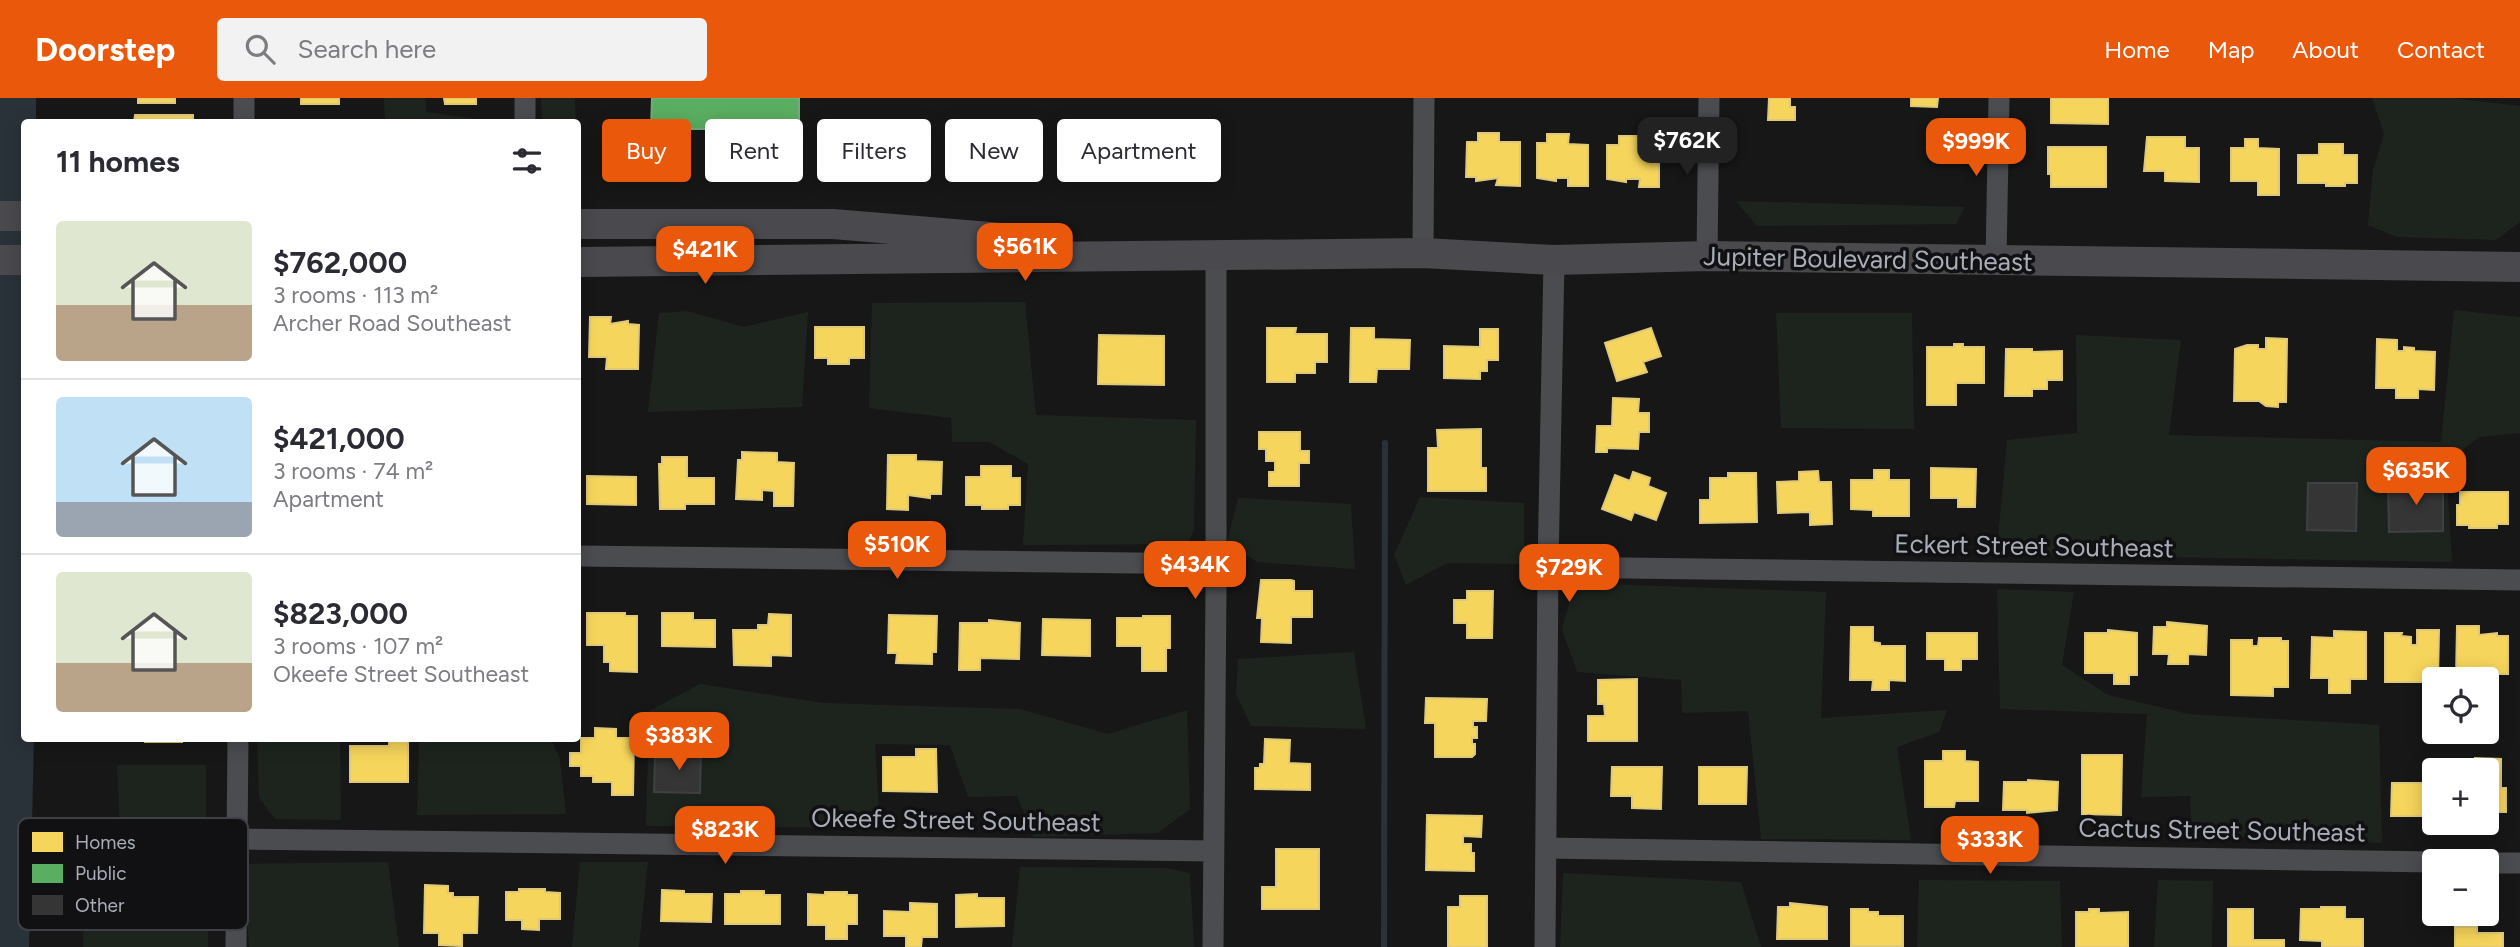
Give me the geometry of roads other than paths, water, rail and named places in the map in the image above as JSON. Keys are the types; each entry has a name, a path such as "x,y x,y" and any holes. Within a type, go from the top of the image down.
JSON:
{"street":[{"path":"244,98 244,119"},
{"path":"525,98 525,119"},
{"path":"1423,253 1424,98"},
{"path":"1707,256 1709,98"},
{"path":"1996,260 1999,98"},
{"path":"0,216 21,216"},
{"name":"Jupiter Boulevard Southeast","path":"581,224 833,224 1216,256"},
{"name":"Jupiter Boulevard Southeast","path":"581,262 1423,253 1554,260 1707,256 2520,267"},
{"path":"1213,947 1216,256"},
{"path":"0,260 21,260"},
{"path":"1545,947 1554,260"},
{"path":"581,556 1216,565"},
{"name":"Eckert Street Southeast","path":"1548,567 2520,580"},
{"path":"237,818 238,742"},
{"name":"Okeefe Street Southeast","path":"248,839 1214,851"},
{"name":"Cactus Street Southeast","path":"1546,848 2422,862"},
{"path":"2499,863 2520,863"}],"waterway":[{"path":"1384,947 1385,443"}]}
